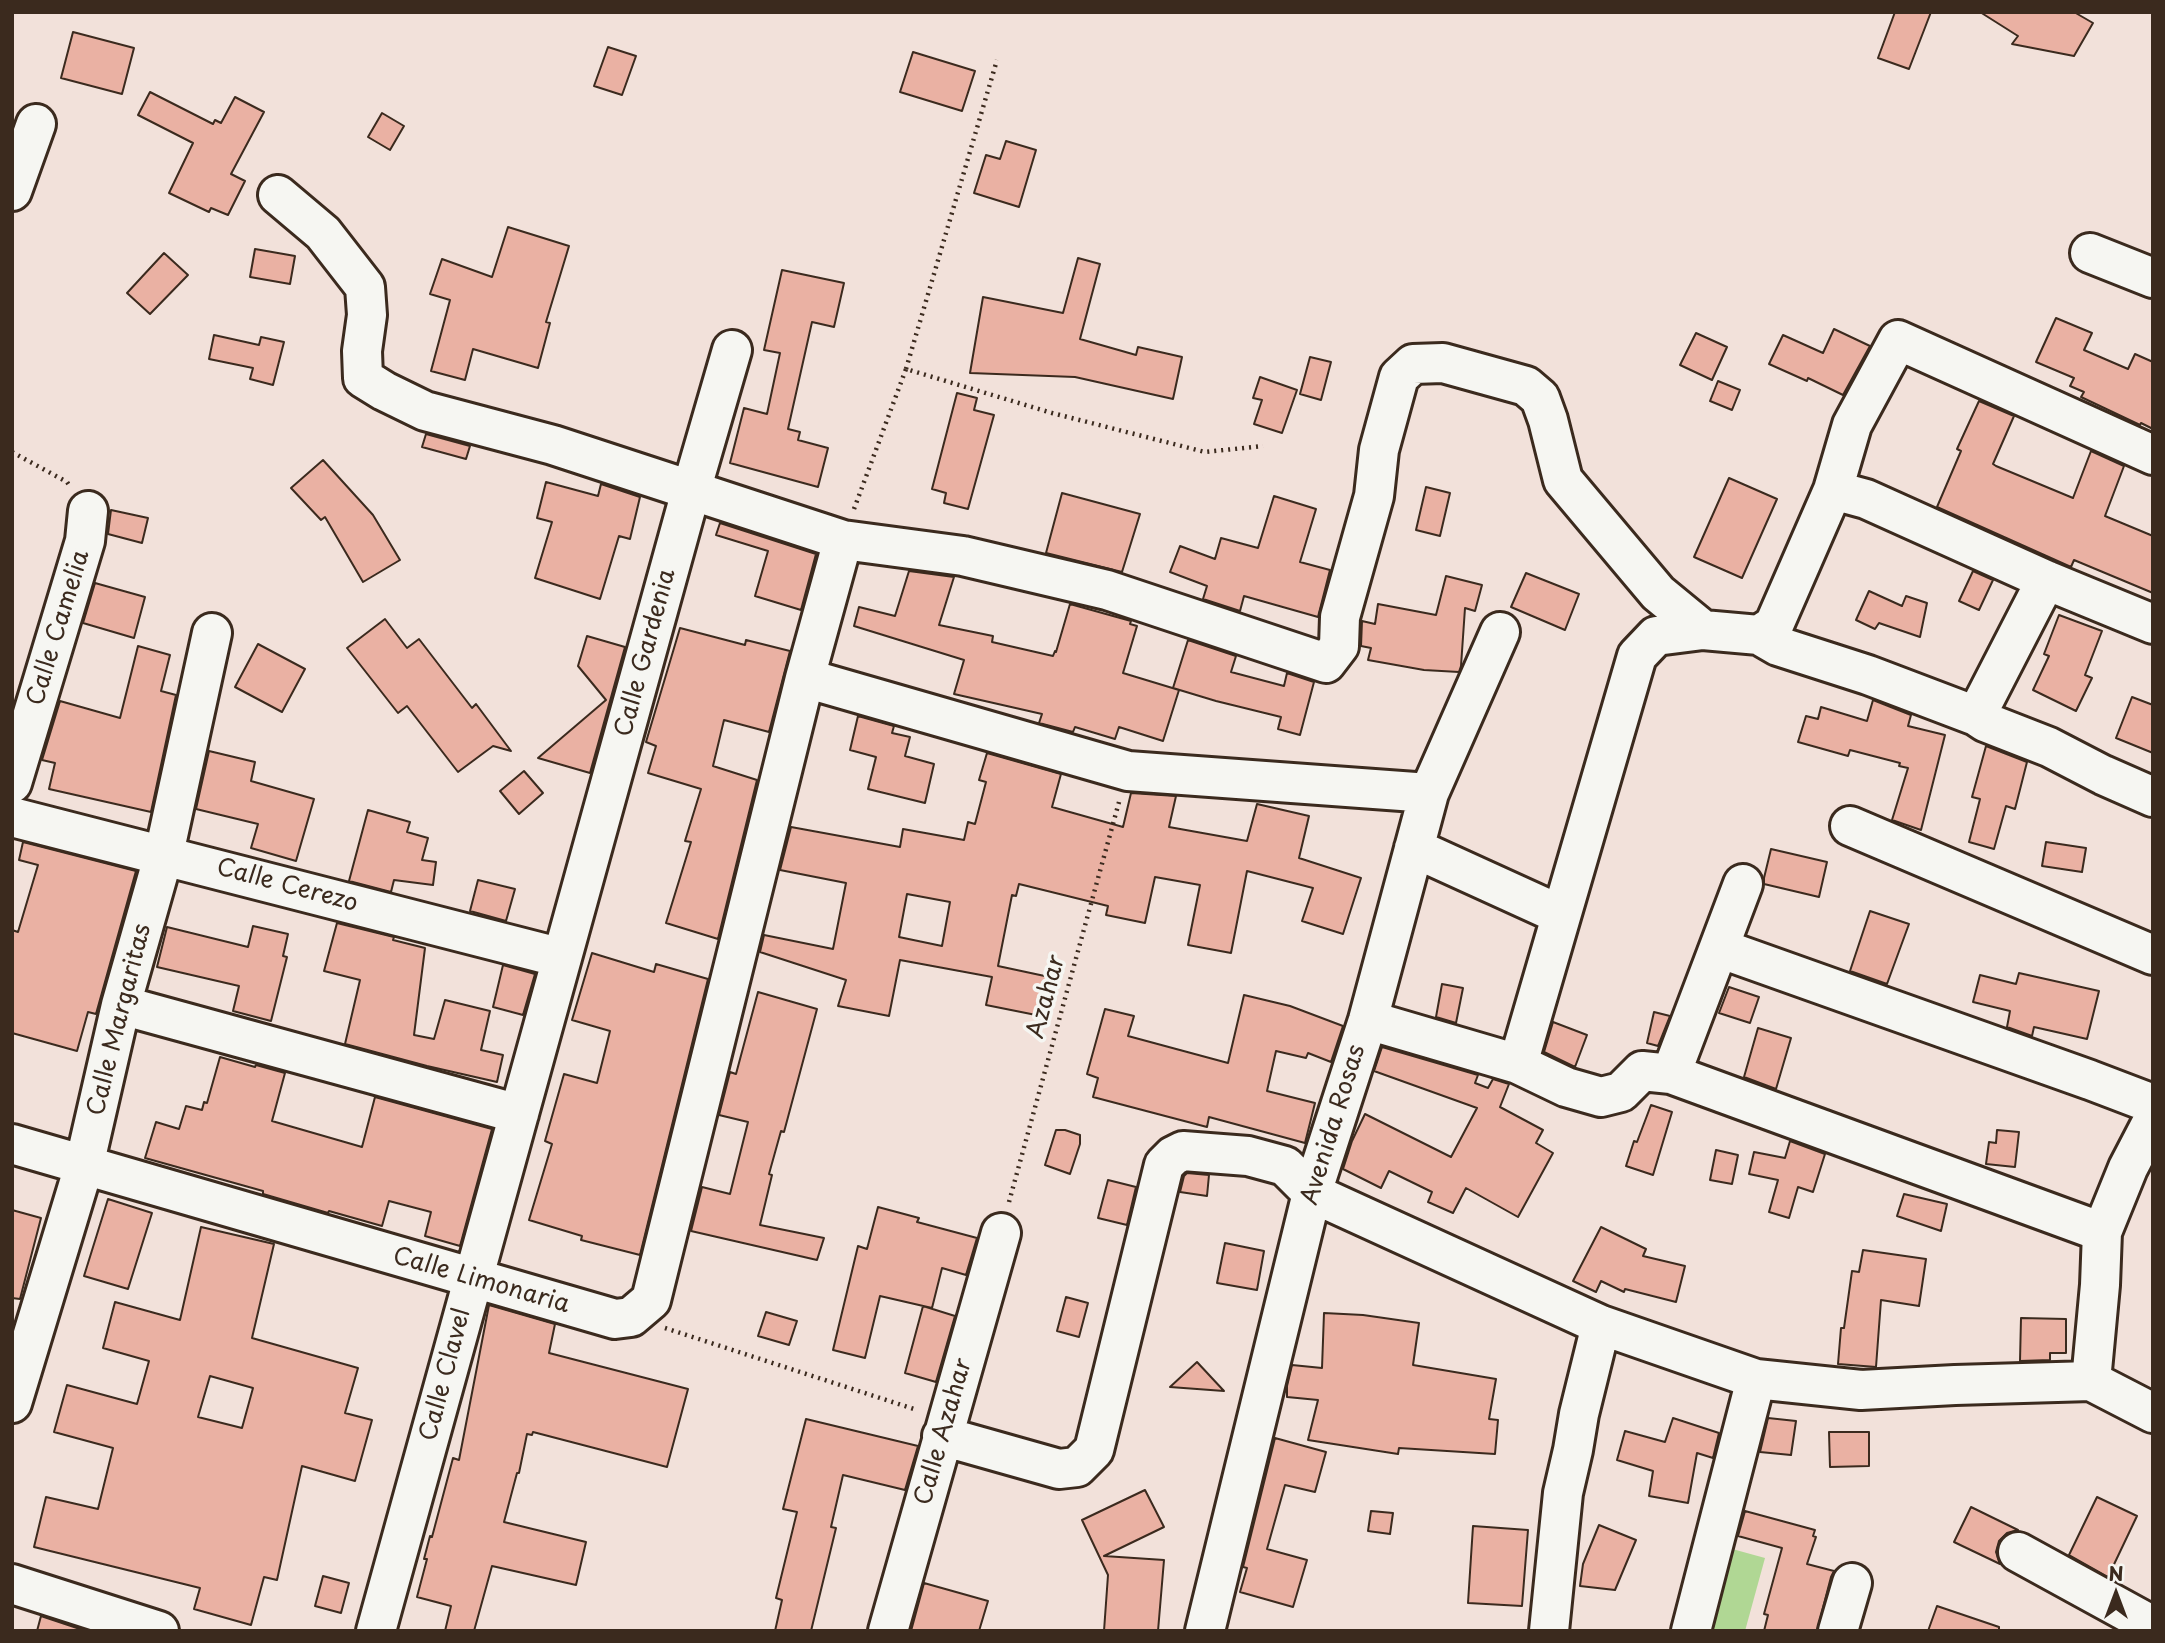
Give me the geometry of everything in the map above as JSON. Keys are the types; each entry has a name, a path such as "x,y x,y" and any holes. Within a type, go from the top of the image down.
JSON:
{"street":[{"path":"12,191 36,124"},
{"path":"278,195 323,233 365,287 367,315 362,351 363,378 425,411 553,445 843,540 963,556 1107,590 1326,663 1339,646 1340,617 1374,496 1379,450 1399,377 1413,364 1443,363 1526,386 1540,398 1563,480 1658,593 1703,630"},
{"path":"2090,253 2153,278"},
{"path":"1759,635 1774,625 1833,490 1852,425 1898,340 2153,455"},
{"name":"Calle Gardenia","path":"562,958 732,350"},
{"path":"1833,490 1866,499 2046,580 2153,624"},
{"name":"Calle Camelia","path":"12,783 85,541 88,511"},
{"path":"631,1317 651,1300 805,678 843,540"},
{"path":"1976,716 2046,580"},
{"path":"1518,1065 1637,656 1656,636 1703,630 1759,635 1778,646 1868,675 1976,716 2049,747 2153,797"},
{"name":"Avenida Rosas","path":"1205,1631 1312,1193 1368,1020 1429,793 1500,632"},
{"name":"Calle Margaritas","path":"12,1403 84,1166 121,1005 164,854 212,633"},
{"path":"805,678 1128,771 1429,793"},
{"name":"Calle Cerezo","path":"12,817 562,958"},
{"path":"1850,826 2153,955"},
{"path":"1414,848 1561,915"},
{"path":"1671,1074 1743,884"},
{"path":"1719,948 2153,1104"},
{"name":"Calle Clavel","path":"376,1631 562,958"},
{"path":"121,1005 519,1114"},
{"path":"1368,1020 1518,1065 1566,1087 1601,1097 1621,1092 1642,1071 1671,1074 2102,1233"},
{"path":"2091,1381 2102,1233 2128,1168 2153,1120"},
{"name":"Calle Limonaria","path":"12,1144 615,1320 631,1317"},
{"path":"945,1428 1059,1469 1077,1467 1094,1450 1164,1165 1182,1150 1248,1156 1285,1166 1312,1193 1601,1325 1756,1379 1861,1390 2091,1381 2153,1413"},
{"name":"Calle Azahar","path":"888,1631 1000,1233"},
{"path":"1549,1631 1563,1493 1601,1325"},
{"path":"1691,1631 1756,1379"},
{"path":"2018,1552 2153,1626"},
{"path":"1838,1631 1852,1583"},
{"path":"12,1584 159,1631"}],"path":[{"path":"843,540 906,369 997,60"},
{"path":"906,369 1052,413 1205,452 1263,446"},
{"path":"12,452 68,482 88,511"},
{"name":"Azahar","path":"1000,1233 1128,771"},
{"path":"631,1317 945,1428"}],"green space":[{"path":"1725,1547 1765,1558 1745,1631 1702,1631"}],"building":[{"path":"1895,12 1931,12 1909,69 1878,58"},
{"path":"1980,12 2074,12 2093,23 2074,56 2012,44 2018,36"},
{"path":"73,32 134,48 122,94 61,78"},
{"path":"608,47 636,56 622,95 594,86"},
{"path":"913,52 975,71 962,111 900,92"},
{"path":"150,92 213,124 215,120 221,123 235,97 264,112 231,174 245,181 228,215 211,208 209,212 169,193 193,143 138,115"},
{"path":"382,113 404,126 390,150 368,137"},
{"path":"1006,141 1036,150 1019,207 974,193 986,155 1000,159"},
{"path":"508,227 569,246 546,322 550,323 538,368 473,349 465,380 431,371 450,300 430,294 442,259 492,277"},
{"path":"255,249 295,256 290,284 250,277"},
{"path":"164,253 188,275 150,314 127,293"},
{"path":"1078,258 1100,264 1080,339 1136,355 1138,347 1182,357 1173,399 1075,377 970,373 983,297 1063,313"},
{"path":"782,270 844,283 834,327 812,322 788,429 800,432 798,440 828,448 818,487 730,463 744,408 767,414 780,353 764,350"},
{"path":"2056,318 2092,333 2084,350 2128,369 2135,354 2153,362 2153,429 2081,397 2084,392 2070,386 2074,378 2036,362"},
{"path":"1834,329 1870,346 1843,395 1808,378 1807,381 1769,364 1783,335 1823,353"},
{"path":"1696,333 1727,347 1712,380 1680,365"},
{"path":"214,335 259,345 261,337 284,342 273,385 250,379 253,368 209,359"},
{"path":"1310,357 1331,362 1321,400 1300,394"},
{"path":"1260,377 1297,390 1282,433 1254,424 1262,400 1253,398"},
{"path":"1718,381 1740,390 1732,410 1710,401"},
{"path":"957,393 977,398 974,410 994,415 968,509 944,503 946,493 932,489"},
{"path":"1979,401 2014,416 1993,464 1996,466 2073,498 2091,451 2124,466 2105,516 2153,536 2153,593 2074,560 2071,567 1937,507 1961,451 1957,449"},
{"path":"426,434 470,446 466,459 422,447"},
{"path":"323,460 373,515 400,560 363,582 325,517 321,520 291,488"},
{"path":"1729,478 1777,499 1742,578 1694,557"},
{"path":"546,482 598,496 601,484 640,497 630,539 619,536 600,599 535,578 552,522 537,518"},
{"path":"1426,487 1450,493 1440,536 1416,530"},
{"path":"1062,493 1140,514 1122,572 1046,553"},
{"path":"1274,496 1316,509 1300,562 1330,570 1318,617 1244,596 1240,611 1203,599 1207,586 1170,572 1180,546 1215,559 1221,538 1258,548"},
{"path":"111,510 148,518 142,543 108,534"},
{"path":"720,523 816,554 801,610 755,596 768,551 716,535"},
{"path":"909,571 954,577 939,625 993,636 992,642 1053,656 1070,604 1131,621 1130,624 1137,626 1123,673 1179,690 1163,741 1119,727 1115,739 1075,727 1073,732 1039,723 1042,714 954,694 964,660 854,626 859,607 895,616"},
{"path":"1973,571 1993,580 1979,610 1959,601"},
{"path":"1526,573 1579,594 1565,630 1511,607"},
{"path":"1446,576 1482,585 1475,611 1465,608 1459,672 1424,670 1368,660 1371,648 1361,646 1362,621 1375,624 1378,604 1436,615"},
{"path":"95,583 145,597 134,638 83,623"},
{"path":"1869,591 1902,606 1906,596 1927,603 1920,637 1879,623 1875,629 1856,620"},
{"path":"2059,615 2102,631 2085,675 2092,678 2076,711 2033,690 2049,656 2044,654"},
{"path":"385,619 407,648 419,639 472,708 476,704 511,751 493,746 458,772 407,706 398,713 347,648"},
{"path":"680,628 745,645 746,640 790,651 769,732 724,720 713,766 757,780 718,939 666,923 691,842 685,841 701,789 648,773 656,746 646,742"},
{"path":"587,636 625,647 590,773 538,758 606,700 578,666"},
{"path":"1188,640 1236,656 1231,672 1284,686 1287,673 1314,682 1300,735 1278,729 1281,717 1173,688"},
{"path":"258,644 305,669 282,712 235,687"},
{"path":"138,646 170,655 161,691 176,695 151,812 49,789 55,763 42,760 60,701 120,718"},
{"path":"2132,697 2153,705 2153,753 2116,738"},
{"path":"1873,700 1911,715 1908,726 1945,735 1921,830 1892,820 1908,768 1899,766 1900,763 1850,750 1848,756 1798,742 1806,716 1818,719 1821,707 1867,721"},
{"path":"858,716 894,726 892,733 910,737 905,756 934,764 925,803 868,789 876,757 850,750"},
{"path":"1986,746 2027,762 2015,809 2006,806 1994,849 1969,842 1980,799 1972,797"},
{"path":"209,751 255,762 251,781 314,799 296,861 251,848 258,824 196,809"},
{"path":"987,753 1061,774 1052,807 1123,827 1131,793 1176,796 1169,827 1247,841 1257,804 1309,816 1299,858 1361,878 1343,934 1302,921 1313,888 1247,871 1231,953 1188,945 1200,885 1155,877 1145,923 1106,915 1108,906 1019,884 1016,896 1012,895 998,966 1054,978 1046,1017 986,1005 992,977 900,960 889,1016 838,1006 846,980 760,952 764,935 833,949 846,883 780,870 791,827 900,847 903,829 964,840 968,822 975,824 986,782 979,780","holes":["907,894 950,902 942,946 899,937"]},
{"path":"524,771 543,793 519,814 500,791"},
{"path":"368,810 410,822 407,832 428,838 422,860 436,862 433,885 394,880 391,892 349,881"},
{"path":"23,842 136,871 96,1014 88,1012 77,1051 12,1033 12,930 18,932 38,865 19,860"},
{"path":"2046,842 2086,848 2082,872 2042,866"},
{"path":"1771,849 1827,862 1819,897 1764,884"},
{"path":"478,880 515,889 506,921 470,911"},
{"path":"1870,911 1909,924 1887,984 1850,971"},
{"path":"337,923 394,937 393,940 425,948 414,1035 434,1039 445,1000 490,1011 481,1050 503,1055 497,1082 345,1044 360,980 324,971"},
{"path":"253,926 288,934 283,956 287,957 271,1021 233,1011 239,986 157,967 167,927 248,947"},
{"path":"592,953 654,972 656,964 708,979 640,1255 581,1240 582,1236 529,1220 552,1144 545,1141 564,1074 597,1083 610,1031 572,1020"},
{"path":"503,965 535,974 523,1015 493,1007"},
{"path":"2019,973 2099,991 2087,1039 2034,1027 2032,1036 2007,1027 2010,1011 1973,1002 1980,975 2016,984"},
{"path":"1442,984 1463,988 1456,1023 1436,1017"},
{"path":"1729,987 1759,997 1750,1023 1719,1013"},
{"path":"758,992 817,1009 784,1132 781,1131 769,1174 772,1175 760,1225 824,1238 817,1260 691,1231 702,1187 730,1194 748,1122 719,1115 730,1072 736,1074"},
{"path":"1244,995 1290,1006 1343,1026 1331,1062 1308,1053 1306,1058 1276,1051 1267,1091 1315,1103 1305,1143 1209,1117 1207,1127 1093,1097 1098,1078 1087,1074 1105,1009 1134,1016 1128,1036 1228,1063"},
{"path":"1654,1012 1670,1016 1658,1046 1647,1043"},
{"path":"1553,1022 1587,1035 1575,1067 1544,1052"},
{"path":"1758,1028 1791,1038 1776,1089 1744,1077"},
{"path":"1382,1047 1478,1075 1475,1083 1488,1088 1493,1079 1509,1084 1500,1107 1543,1130 1536,1143 1553,1153 1518,1217 1466,1188 1453,1213 1428,1202 1432,1192 1389,1171 1381,1188 1343,1169 1365,1114 1451,1157 1477,1108 1374,1071"},
{"path":"220,1057 285,1073 272,1121 362,1147 375,1097 492,1129 460,1246 425,1236 431,1212 389,1201 382,1226 329,1211 328,1213 263,1194 263,1191 145,1158 156,1122 179,1129 186,1106 202,1110 204,1102 207,1103"},
{"path":"1651,1105 1672,1112 1653,1175 1626,1166"},
{"path":"1056,1130 1080,1135 1080,1144 1070,1174 1045,1165"},
{"path":"1997,1130 2019,1132 2015,1167 1986,1164 1989,1142 1996,1143"},
{"path":"1790,1141 1825,1154 1813,1192 1798,1187 1789,1218 1769,1212 1778,1180 1749,1174 1754,1152 1785,1158"},
{"path":"1716,1150 1738,1155 1732,1184 1710,1180"},
{"path":"1187,1173 1209,1175 1207,1196 1180,1192"},
{"path":"1108,1180 1136,1187 1127,1225 1098,1218"},
{"path":"1904,1194 1947,1204 1941,1231 1897,1216"},
{"path":"108,1199 152,1213 128,1289 84,1276"},
{"path":"878,1207 919,1218 917,1222 977,1238 966,1275 942,1268 932,1308 880,1296 865,1358 833,1350 858,1246 867,1249"},
{"path":"12,1210 41,1218 20,1299 12,1298"},
{"path":"201,1227 274,1244 252,1338 358,1368 345,1413 372,1420 355,1481 302,1466 277,1580 264,1577 251,1625 194,1609 200,1588 34,1547 46,1497 98,1509 113,1448 54,1432 67,1385 137,1404 149,1361 103,1348 115,1302 180,1320","holes":["210,1376 253,1388 242,1428 198,1417"]},
{"path":"1601,1227 1646,1249 1643,1256 1685,1266 1676,1302 1625,1289 1624,1292 1601,1281 1596,1292 1573,1281"},
{"path":"1225,1243 1264,1251 1257,1290 1217,1283"},
{"path":"1863,1250 1926,1259 1919,1306 1881,1300 1876,1367 1838,1364 1841,1328 1844,1328 1852,1271 1859,1272"},
{"path":"1066,1297 1088,1303 1079,1337 1057,1331"},
{"path":"489,1305 555,1324 549,1353 688,1389 667,1467 533,1432 532,1435 527,1434 519,1473 504,1522 586,1542 576,1585 492,1566 474,1631 445,1631 451,1606 417,1597 427,1559 424,1559 453,1458 459,1460"},
{"path":"923,1306 955,1316 936,1382 905,1373"},
{"path":"766,1312 797,1321 789,1345 758,1336"},
{"path":"1324,1313 1419,1323 1413,1365 1496,1379 1489,1419 1498,1420 1495,1454 1399,1448 1398,1454 1308,1440 1318,1400 1287,1397 1287,1386 1292,1365 1322,1368"},
{"path":"2021,1318 2066,1319 2066,1353 2050,1353 2050,1360 2020,1361"},
{"path":"1197,1362 1224,1391 1170,1387"},
{"path":"1673,1418 1719,1433 1713,1458 1697,1453 1688,1503 1649,1496 1653,1471 1617,1460 1625,1431 1665,1442"},
{"path":"1768,1418 1796,1421 1791,1455 1760,1452"},
{"path":"806,1419 918,1446 905,1490 843,1475 831,1527 836,1528 811,1631 775,1631 782,1600 776,1598 797,1512 783,1509"},
{"path":"1829,1432 1869,1432 1869,1466 1830,1467"},
{"path":"1275,1438 1326,1452 1315,1492 1285,1485 1267,1549 1307,1560 1293,1607 1240,1592 1247,1568 1243,1567"},
{"path":"1145,1490 1164,1527 1104,1556 1164,1560 1158,1631 1104,1631 1108,1575 1082,1520"},
{"path":"2097,1497 2137,1516 2108,1577 2069,1555"},
{"path":"1971,1507 2018,1530 2007,1533 1999,1541 1996,1552 2000,1564 1954,1542"},
{"path":"1371,1511 1393,1513 1390,1534 1368,1531"},
{"path":"1745,1511 1815,1530 1813,1536 1816,1537 1807,1564 1834,1571 1817,1631 1764,1631 1768,1615 1764,1614 1782,1548 1738,1536"},
{"path":"1599,1525 1636,1540 1615,1590 1580,1586 1583,1564"},
{"path":"1473,1526 1528,1530 1522,1606 1468,1603"},
{"path":"323,1576 349,1583 341,1613 315,1606"},
{"path":"924,1583 988,1601 979,1631 911,1631"},
{"path":"1937,1606 1999,1627 1999,1631 1928,1631"},
{"path":"41,1616 86,1631 37,1631"}]}
